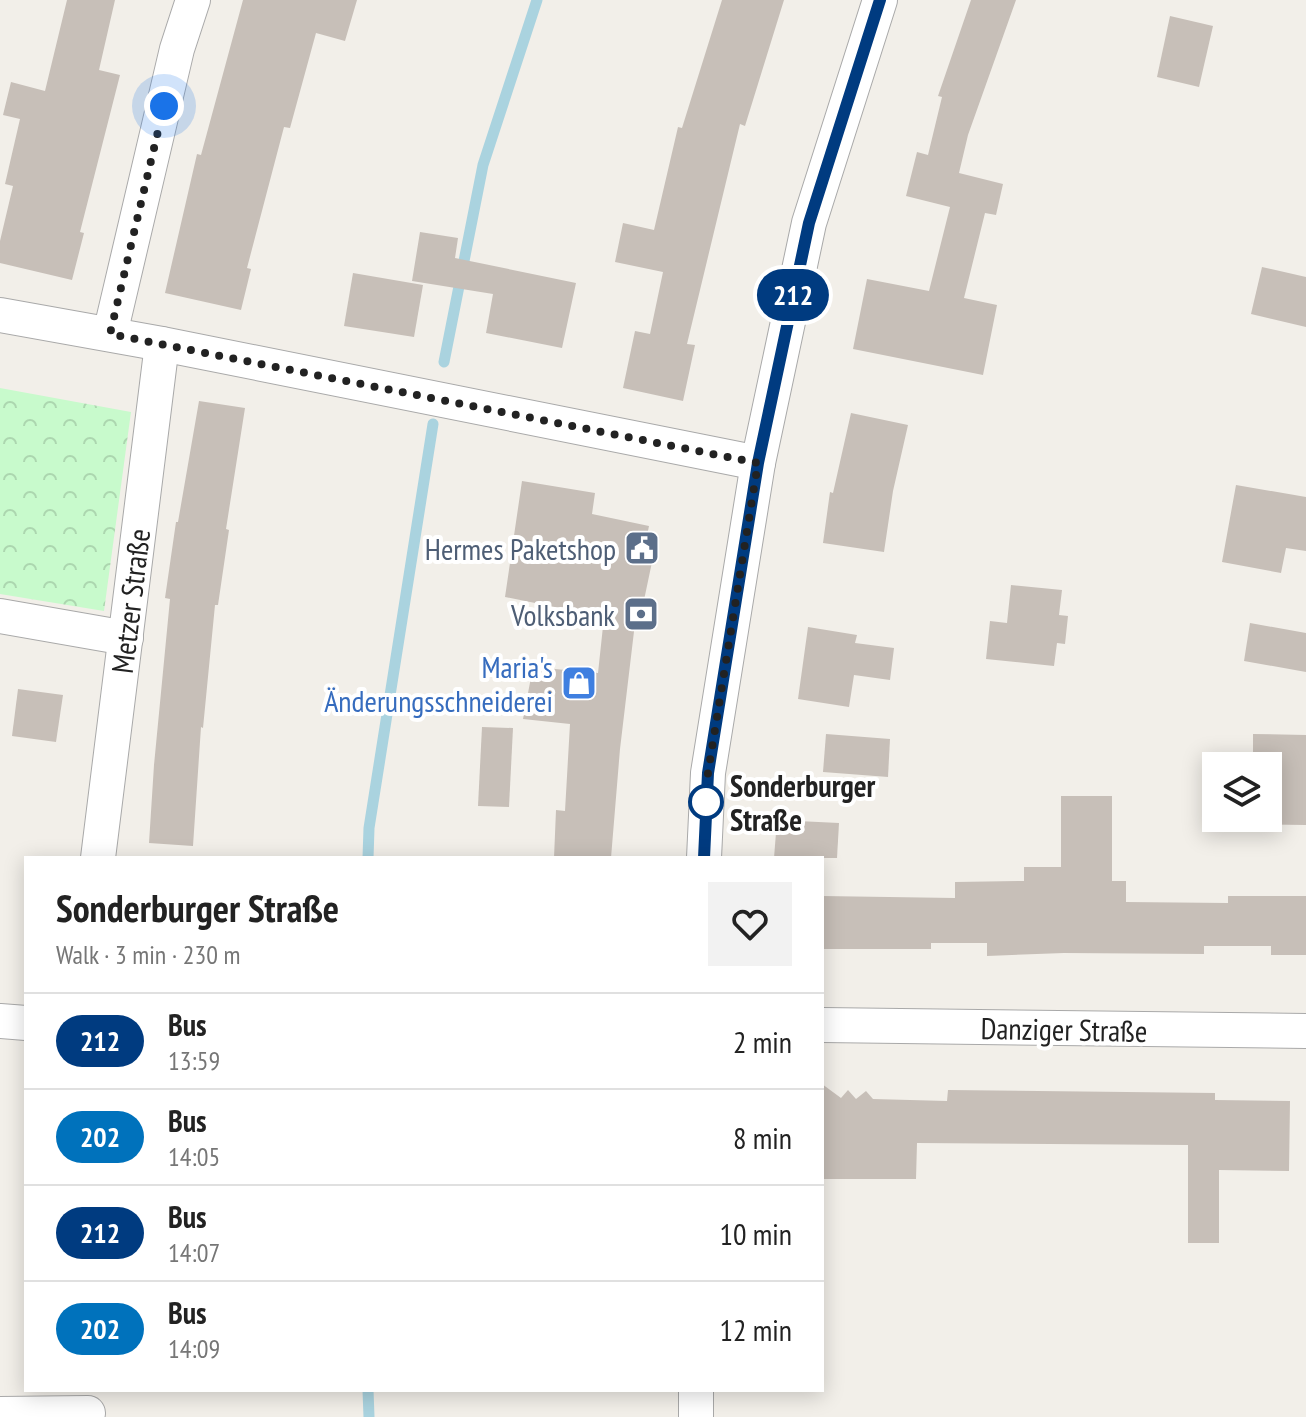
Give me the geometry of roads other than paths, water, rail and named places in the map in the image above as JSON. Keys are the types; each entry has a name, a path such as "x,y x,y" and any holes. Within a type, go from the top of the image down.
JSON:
{"street":[{"path":"110,334 177,49 193,0"},
{"path":"704,856 708,773 758,463 809,223 880,0"},
{"path":"0,315 162,344 758,463"},
{"name":"Metzer Straße","path":"98,856 162,344"},
{"path":"0,616 126,638"},
{"path":"0,1021 24,1023"},
{"name":"Danziger Straße","path":"824,1025 1306,1031"},
{"path":"696,1392 696,1417"},
{"path":"0,1414 88,1407"}],"waterway":[{"path":"444,362 483,165 537,0"},
{"path":"368,856 369,828 433,424"},
{"path":"368,1392 369,1417"}],"place":[{"name":"Hermes Paketshop","path":"642,548"},
{"name":"Volksbank","path":"641,614"},
{"name":"Maria's Änderungsschneiderei","path":"579,683"},
{"name":"Sonderburger Straße","path":"706,802"}]}
